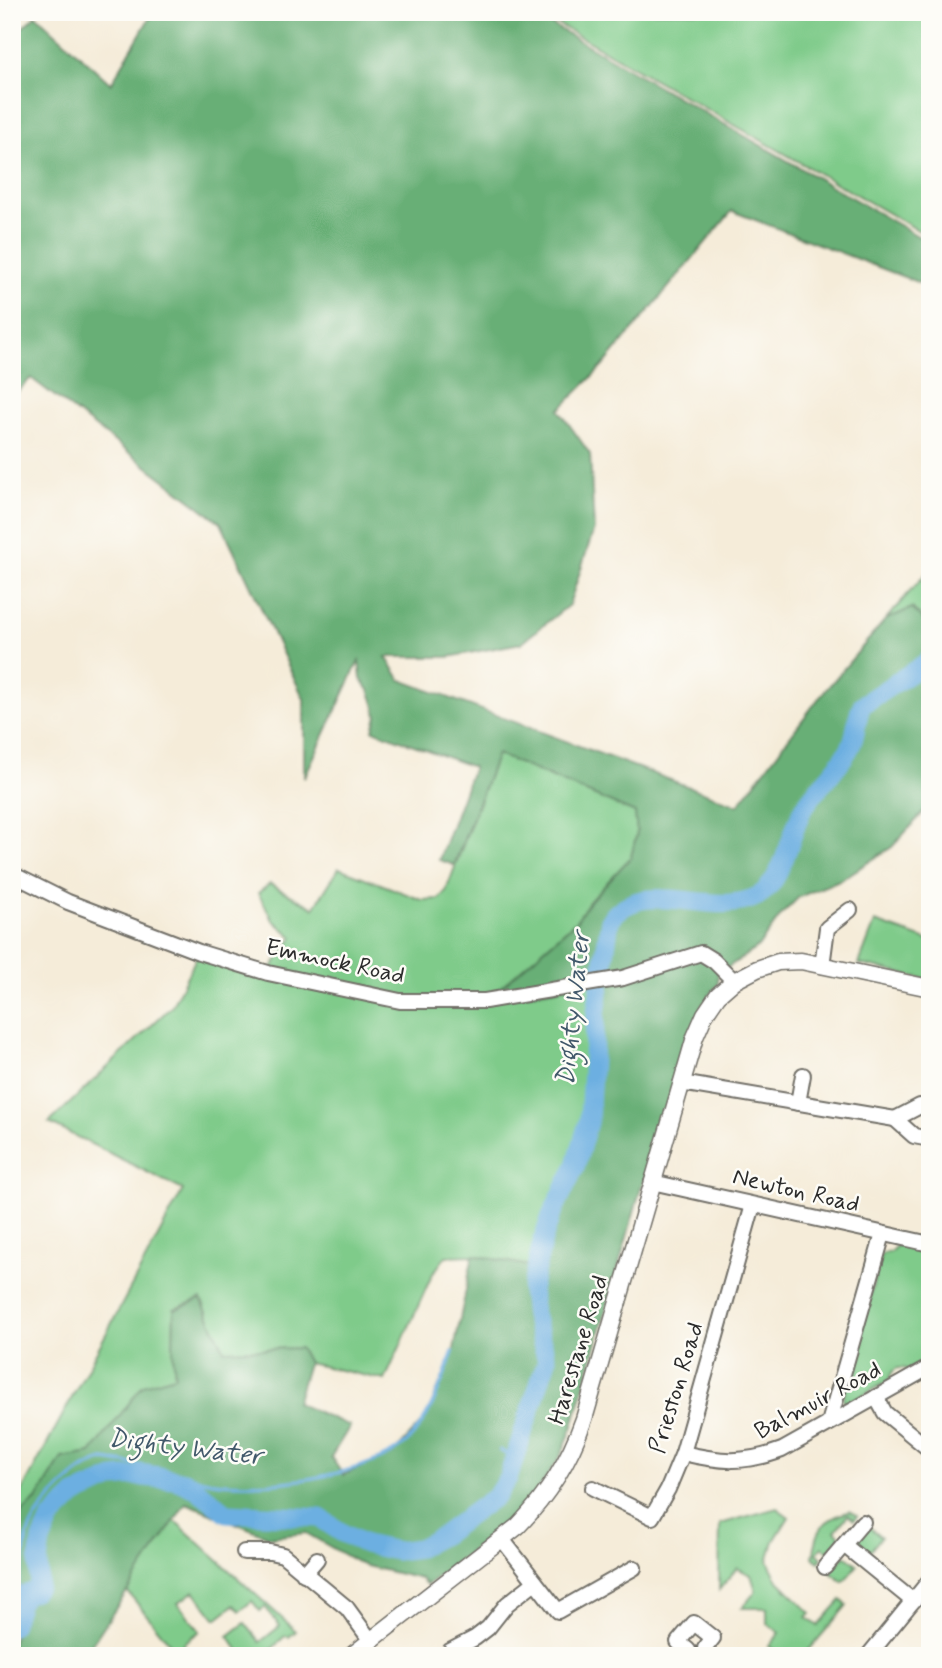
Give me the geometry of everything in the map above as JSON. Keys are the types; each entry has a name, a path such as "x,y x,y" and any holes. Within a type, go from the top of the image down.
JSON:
{"street":[{"name":"Emmock Road","path":"12,874 68,902 199,952 268,973 400,1001 485,1001 623,978 701,953 714,961 734,981"},
{"path":"822,966 827,928 850,911"},
{"path":"734,981 778,962 800,961 930,988"},
{"name":"Harestane Road","path":"351,1656 502,1539 540,1503 557,1478 584,1419 695,1037 705,1014 718,995 734,981"},
{"path":"798,1103 803,1075"},
{"path":"681,1083 895,1119 914,1136 930,1139"},
{"path":"895,1119 920,1107 930,1109"},
{"name":"Newton Road","path":"652,1182 930,1244"},
{"name":"Prieston Road","path":"593,1488 652,1517 668,1489 683,1453 754,1205"},
{"path":"829,1423 883,1234"},
{"name":"Balmuir Road","path":"683,1453 729,1462 761,1458 782,1450 930,1367"},
{"path":"876,1397 886,1413 930,1450"},
{"path":"825,1567 863,1522"},
{"path":"502,1539 558,1611 634,1568"},
{"path":"844,1545 913,1601"},
{"path":"244,1552 278,1553 347,1608 371,1641"},
{"path":"304,1574 317,1559"},
{"path":"868,1656 930,1580"},
{"path":"446,1656 488,1628 507,1604 535,1582"},
{"path":"694,1623 713,1638 710,1652 685,1653 678,1642 694,1623"}],"green space":[{"path":"153,12 530,12 930,243 930,287 732,211 602,367 559,410 590,454 594,529 569,605 521,643 449,657 386,657 401,680 738,805 819,698 885,620 912,608 930,627 930,805 892,847 842,879 799,897 782,914 758,947 718,974 718,984 701,1007 641,1188 572,1429 560,1457 525,1509 427,1585 421,1579 362,1565 306,1533 270,1537 186,1503 84,1656 12,1656 12,1640 33,1592 12,1583 12,1522 37,1499 62,1458 91,1453 143,1385 175,1376 174,1310 201,1299 224,1350 300,1348 308,1363 296,1403 350,1426 331,1457 343,1475 394,1453 426,1418 453,1354 473,1255 536,1267 592,1087 599,982 485,1001 576,921 589,902 631,857 637,833 635,813 497,754 454,865 439,860 473,767 373,730 377,716 375,706 361,679 359,661 304,778 304,699 221,523 31,378 12,397 12,37 36,15 111,84"},
{"path":"537,12 930,12 930,237"},
{"path":"930,569 930,627 912,608 885,620"},
{"path":"497,754 635,813 637,833 631,857 589,902 576,921 486,1000 599,981 592,1087 536,1268 473,1255 446,1256 432,1275 385,1380 308,1363 300,1348 224,1350 201,1299 174,1309 175,1376 143,1385 91,1453 62,1459 37,1499 12,1522 15,1504 183,1190 49,1123 172,1006 199,952 268,973 293,937 273,920 258,893 270,884 314,908 339,868 422,900 439,899 446,891"},
{"path":"875,922 930,941 930,980 859,964"},
{"path":"898,1244 930,1253 930,1358 908,1370 895,1370 889,1381 849,1403 845,1402 843,1399 881,1254 890,1252"},
{"path":"777,1508 789,1517 774,1541 768,1561 778,1581 811,1613 807,1617 818,1626 841,1600 847,1605 804,1656 781,1656 769,1646 780,1633 767,1623 767,1608 742,1608 756,1591 751,1575 737,1568 719,1590 720,1524"},
{"path":"850,1511 857,1516 854,1520 848,1515 835,1531 840,1536 828,1551 822,1547 817,1553 822,1558 819,1562 813,1557 822,1526 832,1518"},
{"path":"174,1520 296,1631 289,1637 285,1636 264,1654 243,1656 228,1636 245,1623 260,1642 280,1626 265,1607 260,1611 252,1601 240,1611 234,1605 216,1619 194,1591 178,1603 200,1631 183,1644 188,1650 185,1653 187,1656 180,1656 127,1591"},
{"path":"868,1526 881,1537 867,1555 854,1544"},
{"path":"845,1555 858,1565 843,1582 830,1572"}],"waterway":[{"name":"Dighty Water","path":"12,1626 22,1596 34,1591 39,1584 41,1542 51,1519 75,1495 114,1478 134,1476 176,1480 195,1488 227,1513 320,1518 365,1544 396,1551 419,1548 443,1535 496,1496 508,1478 547,1360 534,1315 531,1290 543,1239 576,1165 589,1119 596,1013 610,920 624,907 641,900 740,902 758,896 767,889 780,869 802,811 851,746 862,705 930,660"},
{"name":"Dighty Water","path":"22,1596 18,1578 27,1537 33,1524 49,1501 82,1470 104,1460 188,1474 203,1480 250,1484 310,1479 339,1473 390,1454 407,1442 423,1422 435,1400 453,1352"},
{"name":"Dighty Water","path":"500,1450 513,1459"}]}
